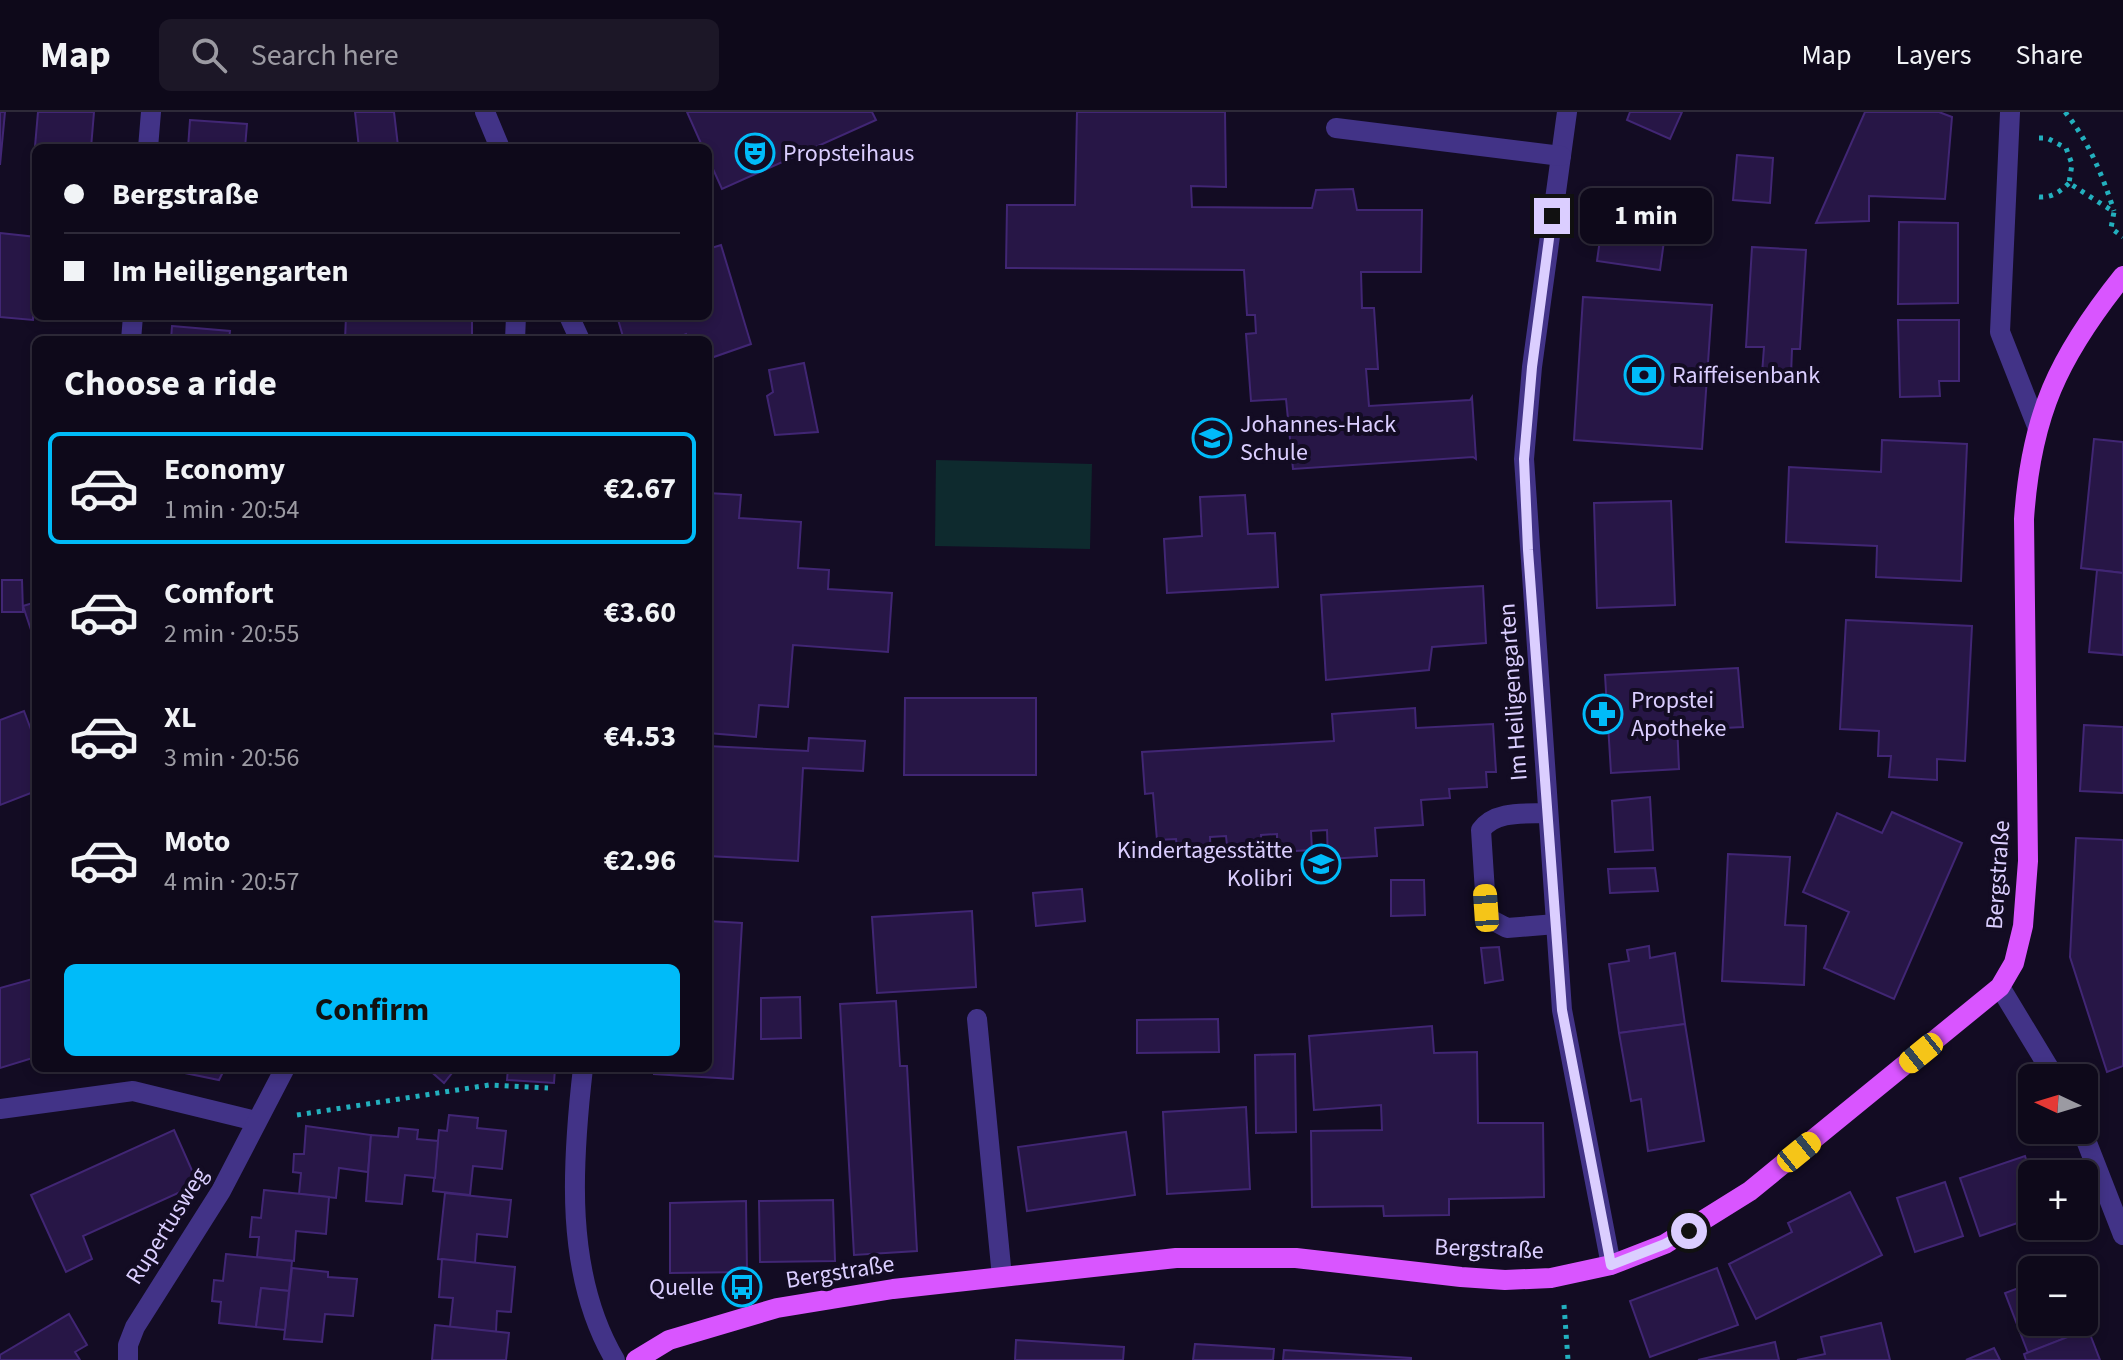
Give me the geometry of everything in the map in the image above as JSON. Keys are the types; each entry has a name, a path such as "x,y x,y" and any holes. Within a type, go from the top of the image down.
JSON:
{"main road":[{"name":"Bergstraße","path":"636,1360 669,1340 777,1308 893,1289 1191,1257 1296,1258 1461,1277 1505,1280 1551,1278 1611,1265 1665,1244 1750,1191 2000,987 2014,963 2023,926 2029,803 2024,519 2027,475 2037,426 2054,381 2077,336 2123,276"}],"street":[{"path":"148,144 151,112"},
{"path":"485,112 498,144"},
{"name":"Im Heiligengarten","path":"1567,112 1532,367 1524,459 1562,1010 1611,1265"},
{"path":"2010,112 2000,332 2037,426"},
{"path":"1336,128 1561,156"},
{"path":"1548,813 1496,817 1486,823 1481,830 1485,892 1490,919 1497,925 1507,928 1556,924"},
{"path":"2000,987 2047,1064"},
{"path":"977,1019 1002,1277"},
{"name":"Rupertusweg","path":"128,1360 128,1345 135,1327 221,1191 283,1072"},
{"path":"583,1072 573,1178 576,1225 595,1313 615,1360"},
{"path":"0,1109 133,1091 256,1121"},
{"path":"2087,1144 2123,1235"}],"path":[{"path":"2065,112 2087,143 2102,172 2114,212 2111,228 2123,237"},
{"path":"2009,136 2047,138 2066,148 2072,164 2069,183 2114,212"},
{"path":"256,1121 489,1085 581,1090"},
{"path":"1565,1321 1568,1360"}],"green space":[{"path":"936,460 1092,464 1090,549 935,546"}],"building":[{"path":"0,112 5,112 0,165"},
{"path":"38,112 94,112 91,144 35,144"},
{"path":"355,112 394,112 398,144 359,144"},
{"name":"Propsteihaus","path":"687,112 872,112 876,120 722,189 712,167 712,144 701,144"},
{"path":"1077,112 1225,112 1226,187 1191,186 1192,207 1312,208 1316,190 1353,189 1357,210 1422,210 1421,272 1361,272 1362,308 1374,308 1378,369 1366,369 1369,406 1470,400 1472,397 1476,459 1293,469 1286,399 1251,401 1246,334 1256,333 1255,315 1247,315 1244,270 1006,268 1007,205 1075,205"},
{"path":"1630,112 1682,112 1670,139 1627,120"},
{"path":"1865,112 1939,112 1952,117 1945,199 1869,196 1869,221 1816,223"},
{"path":"190,120 247,124 245,144 188,144"},
{"path":"1737,155 1773,158 1770,203 1733,200"},
{"path":"1606,196 1669,205 1660,270 1597,261"},
{"path":"1899,222 1958,223 1958,303 1898,304"},
{"path":"0,233 32,237 32,320 0,317"},
{"path":"721,245 751,344 712,358 712,336 623,336 618,320 712,320 712,248"},
{"path":"1752,247 1806,250 1800,349 1792,349 1791,376 1762,374 1764,347 1746,347"},
{"path":"1583,297 1712,305 1702,449 1574,440"},
{"path":"346,320 472,320 472,336 345,336"},
{"path":"1898,320 1959,320 1959,381 1939,381 1940,396 1900,397"},
{"path":"172,326 230,331 229,336 171,336"},
{"path":"804,363 818,432 775,435 767,396 773,392 769,370"},
{"path":"2094,439 2123,442 2123,573 2081,568"},
{"path":"1882,440 1967,444 1961,581 1876,577 1877,546 1786,542 1789,467 1881,472"},
{"path":"712,493 741,495 739,518 801,522 798,568 829,570 828,589 892,593 888,652 793,645 788,707 759,705 756,737 712,733"},
{"path":"1245,495 1248,534 1275,533 1278,587 1167,593 1164,539 1202,536 1200,497"},
{"path":"1671,501 1675,605 1597,608 1594,503"},
{"path":"2097,570 2123,573 2123,655 2089,652"},
{"path":"2,580 22,580 23,612 2,612"},
{"path":"1483,586 1486,643 1432,647 1429,670 1326,680 1321,595"},
{"path":"32,603 32,633 23,606"},
{"path":"1846,620 1972,626 1965,761 1937,759 1937,780 1889,777 1891,756 1878,756 1879,731 1840,729"},
{"path":"1738,668 1743,727 1686,730 1685,723 1677,723 1679,769 1611,773 1605,675"},
{"path":"905,698 1036,698 1036,775 904,775"},
{"path":"1415,708 1416,728 1493,724 1496,772 1486,772 1487,787 1449,789 1450,798 1421,800 1423,825 1375,828 1377,856 1328,859 1327,830 1311,831 1312,850 1277,852 1277,834 1261,835 1262,853 1228,855 1226,836 1210,837 1211,857 1178,859 1176,839 1157,840 1153,793 1145,794 1142,752 1334,741 1332,714"},
{"path":"24,711 32,732 32,793 0,805 0,720"},
{"path":"2084,725 2123,727 2123,793 2080,791"},
{"path":"809,738 865,741 863,771 803,768 798,861 712,856 712,746 808,751"},
{"path":"1650,797 1653,850 1615,852 1612,801"},
{"path":"1892,812 1962,843 1894,999 1824,968 1849,912 1803,892 1837,813 1882,833"},
{"path":"2076,838 2123,840 2123,1066 2107,1072 2070,957"},
{"path":"1728,854 1790,857 1785,925 1806,926 1804,985 1722,981"},
{"path":"1655,868 1658,891 1610,893 1608,869"},
{"path":"1391,880 1424,880 1425,915 1391,916"},
{"path":"1082,889 1085,921 1036,926 1033,893"},
{"path":"972,911 976,987 877,993 872,917"},
{"path":"712,921 742,923 733,1079 654,1074 712,1072"},
{"path":"1649,946 1650,958 1675,953 1685,1024 1619,1033 1609,964 1629,961 1627,950"},
{"path":"1499,947 1503,980 1485,983 1481,948"},
{"path":"32,979 32,1058 0,1068 0,988"},
{"path":"800,997 801,1038 761,1039 761,998"},
{"path":"896,1001 900,1066 907,1066 917,1251 854,1255 840,1004"},
{"path":"1218,1019 1219,1052 1137,1053 1137,1020"},
{"path":"1685,1024 1704,1141 1648,1151 1641,1099 1631,1101 1619,1033"},
{"path":"1432,1026 1434,1053 1477,1052 1478,1123 1543,1123 1544,1197 1449,1199 1449,1215 1384,1216 1383,1206 1312,1207 1311,1131 1382,1130 1381,1105 1314,1110 1309,1036"},
{"path":"1295,1054 1296,1132 1256,1133 1255,1055"},
{"path":"184,1072 223,1072 219,1080"},
{"path":"432,1072 453,1072 444,1083"},
{"path":"508,1072 555,1072 554,1083 507,1080"},
{"path":"1246,1107 1250,1189 1167,1194 1163,1112"},
{"path":"449,1115 478,1118 477,1128 506,1131 502,1169 473,1166 470,1195 433,1191 439,1130 447,1131"},
{"path":"306,1126 371,1135 368,1172 339,1168 336,1198 299,1194 301,1173 293,1172 294,1154 304,1154"},
{"path":"399,1128 418,1130 417,1139 438,1141 435,1178 405,1175 402,1204 366,1201 371,1135 398,1137"},
{"path":"174,1130 198,1184 83,1236 92,1259 66,1272 31,1195"},
{"path":"1126,1132 1135,1195 1027,1211 1018,1147"},
{"path":"2025,1156 2026,1160 2018,1160 2018,1223 1980,1236 1960,1178"},
{"path":"1945,1182 1963,1236 1915,1252 1897,1198"},
{"path":"264,1190 329,1197 326,1234 296,1231 294,1261 257,1257 259,1237 250,1237 252,1217 261,1218"},
{"path":"1850,1192 1882,1255 1756,1319 1729,1264 1792,1232 1788,1223"},
{"path":"445,1193 511,1200 507,1237 477,1234 475,1263 438,1259"},
{"path":"833,1200 835,1261 760,1262 759,1201"},
{"path":"746,1201 747,1272 670,1273 670,1203"},
{"path":"226,1254 292,1261 289,1291 261,1288 256,1327 219,1323 221,1302 212,1301 214,1280 223,1281"},
{"path":"442,1259 515,1267 511,1312 497,1311 496,1332 450,1327 453,1298 439,1297"},
{"path":"292,1268 328,1272 328,1277 357,1279 353,1316 325,1314 322,1342 284,1339"},
{"path":"1717,1268 1738,1325 1650,1357 1630,1301"},
{"path":"261,1288 289,1291 285,1330 256,1327"},
{"path":"2018,1288 2018,1327 2005,1293"},
{"path":"69,1314 87,1345 75,1352 80,1360 0,1360 0,1355"},
{"path":"1881,1323 1890,1360 1797,1360 1825,1354 1821,1337"},
{"path":"435,1325 509,1333 506,1360 432,1360"},
{"path":"2021,1336 2070,1336 2028,1353"},
{"path":"2070,1336 2091,1336 2100,1360 2026,1360 2024,1354"},
{"path":"1016,1340 1124,1347 1123,1360 1015,1360"},
{"path":"1775,1342 1779,1360 1698,1360"},
{"path":"1195,1344 1274,1349 1273,1360 1193,1360"},
{"path":"1994,1348 2000,1360 1966,1360"},
{"path":"1284,1350 1411,1358 1411,1360 1283,1360"}],"place":[{"name":"Propsteihaus","path":"755,153"},
{"name":"Raiffeisenbank","path":"1644,375"},
{"name":"Johannes-Hack Schule","path":"1212,438"},
{"name":"Propstei Apotheke","path":"1603,714"},
{"name":"Kindertagesstätte Kolibri","path":"1321,864"},
{"name":"Quelle","path":"742,1287"}],"route":[{"path":"1552,216 1532,367 1524,459 1562,1010 1611,1265 1689,1231"}]}
